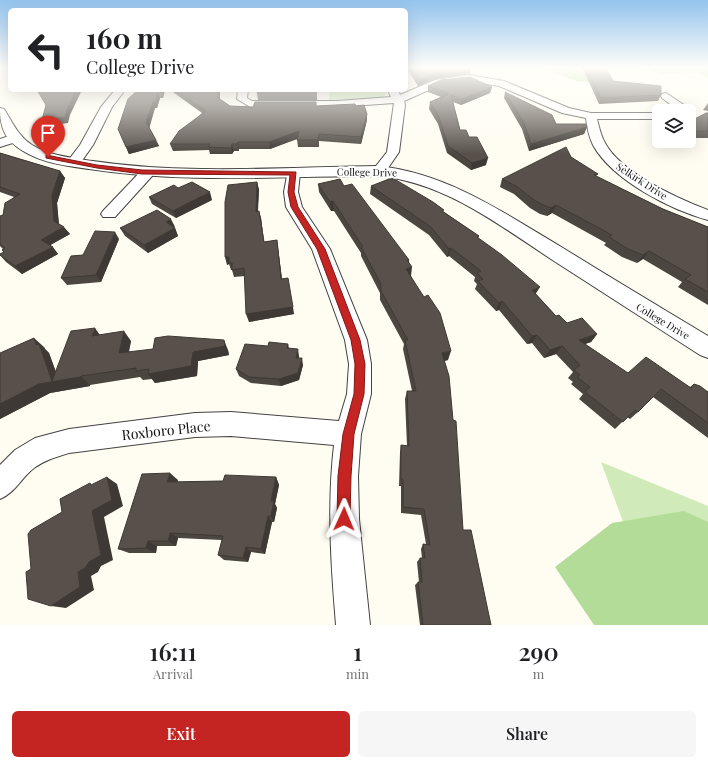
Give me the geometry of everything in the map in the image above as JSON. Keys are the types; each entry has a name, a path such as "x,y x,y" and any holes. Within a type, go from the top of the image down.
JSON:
{"street":[{"path":"74,162 84,151 106,107 115,96"},
{"path":"242,96 242,99 250,104 338,104 388,96"},
{"path":"379,171 393,152 400,105 396,96"},
{"path":"532,96 566,111 591,116 652,116"},
{"path":"666,96 677,104"},
{"name":"College Drive","path":"0,112 15,138 26,147 42,154 74,162 148,172 294,173 379,171 401,173 423,178 467,199 708,348"},
{"name":"Selkirk Drive","path":"591,116 599,144 607,156 620,168 664,196 708,215"},
{"path":"0,142 15,138"},
{"path":"110,214 148,172"},
{"path":"294,173 291,192 294,207 321,249 356,340 360,364 359,394 348,434 344,476 344,519 353,625"},
{"name":"Roxboro Place","path":"0,485 24,459 44,447 69,441 195,426 231,424 348,434"}],"green space":[{"path":"329,96 384,96 379,98 329,100"},
{"path":"601,462 708,506 708,625 661,625"},
{"path":"684,511 708,522 708,625 594,625 555,567 612,523"}],"building":[{"path":"41,96 73,96 65,117 42,120 46,105"},
{"path":"131,96 157,96 155,102 153,102 146,122 156,140 126,147 118,129 128,99"},
{"path":"185,96 218,96 218,98 230,106 253,107 255,102 316,102 316,106 355,104 356,106 364,105 367,114 361,137 319,134 318,140 297,140 299,131 269,142 238,142 237,144 232,144 231,148 208,147 210,144 170,144 179,131 206,111"},
{"path":"444,96 451,96 460,130 466,130 469,137 477,137 488,158 472,163 448,146 439,117 430,102"},
{"path":"454,96 469,96 462,99"},
{"path":"508,96 514,96 552,115 556,124 586,124 587,127 531,144 524,123"},
{"path":"600,96 638,96 601,98"},
{"path":"708,113 708,131 696,131 696,118"},
{"path":"566,147 571,157 598,174 594,175 663,209 708,227 708,292 685,279 691,275 649,251 643,255 628,249 609,237 612,235 556,205 551,208 543,205 516,186 502,179"},
{"path":"0,153 60,171 52,195 54,221 64,227 41,240 53,247 15,266 0,255 4,252 2,250 5,248 0,244 0,216 3,215 5,203 20,194 0,187"},
{"path":"340,179 344,186 352,184 409,260 407,260 412,267 406,269 424,297 428,295 440,313 451,351 442,353 449,376 453,420 456,421 463,530 471,530 491,625 423,625 418,582 422,582 420,558 425,558 423,544 430,545 424,509 403,507 403,480 401,479 401,445 409,446 407,391 416,391 405,340 408,340 381,291 381,284 361,247 363,247 333,201 330,202 318,184"},
{"path":"389,179 396,180 433,202 444,210 442,211 479,236 477,237 502,255 540,287 532,290 556,316 559,315 567,323 582,318 597,334 579,340 628,373 646,357 691,388 694,384 700,386 708,392 708,423 661,389 638,412 635,410 623,422 585,392 590,387 577,377 580,375 574,370 580,365 562,346 550,350 537,335 532,336 502,301 499,303 478,281 483,279 477,273 481,271 451,248 449,249 431,227 371,186"},
{"path":"192,182 210,192 173,211 149,197 174,185 178,188"},
{"path":"257,182 256,212 259,211 264,242 277,240 281,279 288,278 293,307 246,314 244,268 232,270 232,263 229,263 229,257 225,257 225,202 228,185"},
{"path":"157,210 171,219 166,222 175,228 144,245 120,228"},
{"path":"95,231 115,232 96,275 61,278 71,256 83,255"},
{"path":"95,328 92,336 124,331 119,353 153,349 155,338 168,336 224,340 225,346 193,352 191,366 148,374 149,369 136,371 136,368 39,384 0,404 0,353 34,338 36,345 39,344 52,381 71,331"},
{"path":"269,342 288,344 287,348 298,349 296,358 302,358 298,373 279,379 249,377 236,369 245,344 268,346"},
{"path":"170,473 167,482 223,481 225,475 276,477 271,501 274,501 271,516 268,516 261,549 246,547 243,558 218,555 223,536 170,533 168,541 148,541 146,548 118,549 142,474"},
{"path":"107,477 112,500 92,511 101,555 89,562 85,568 78,572 80,587 51,606 28,599 26,572 31,569 28,534 31,530 62,512 60,499 90,483 91,485"}],"route":[{"path":"48,157 142,172 197,174 294,173 291,192 294,207 317,240 321,249 356,340 360,364 359,394 348,434 344,476 344,519"}]}
